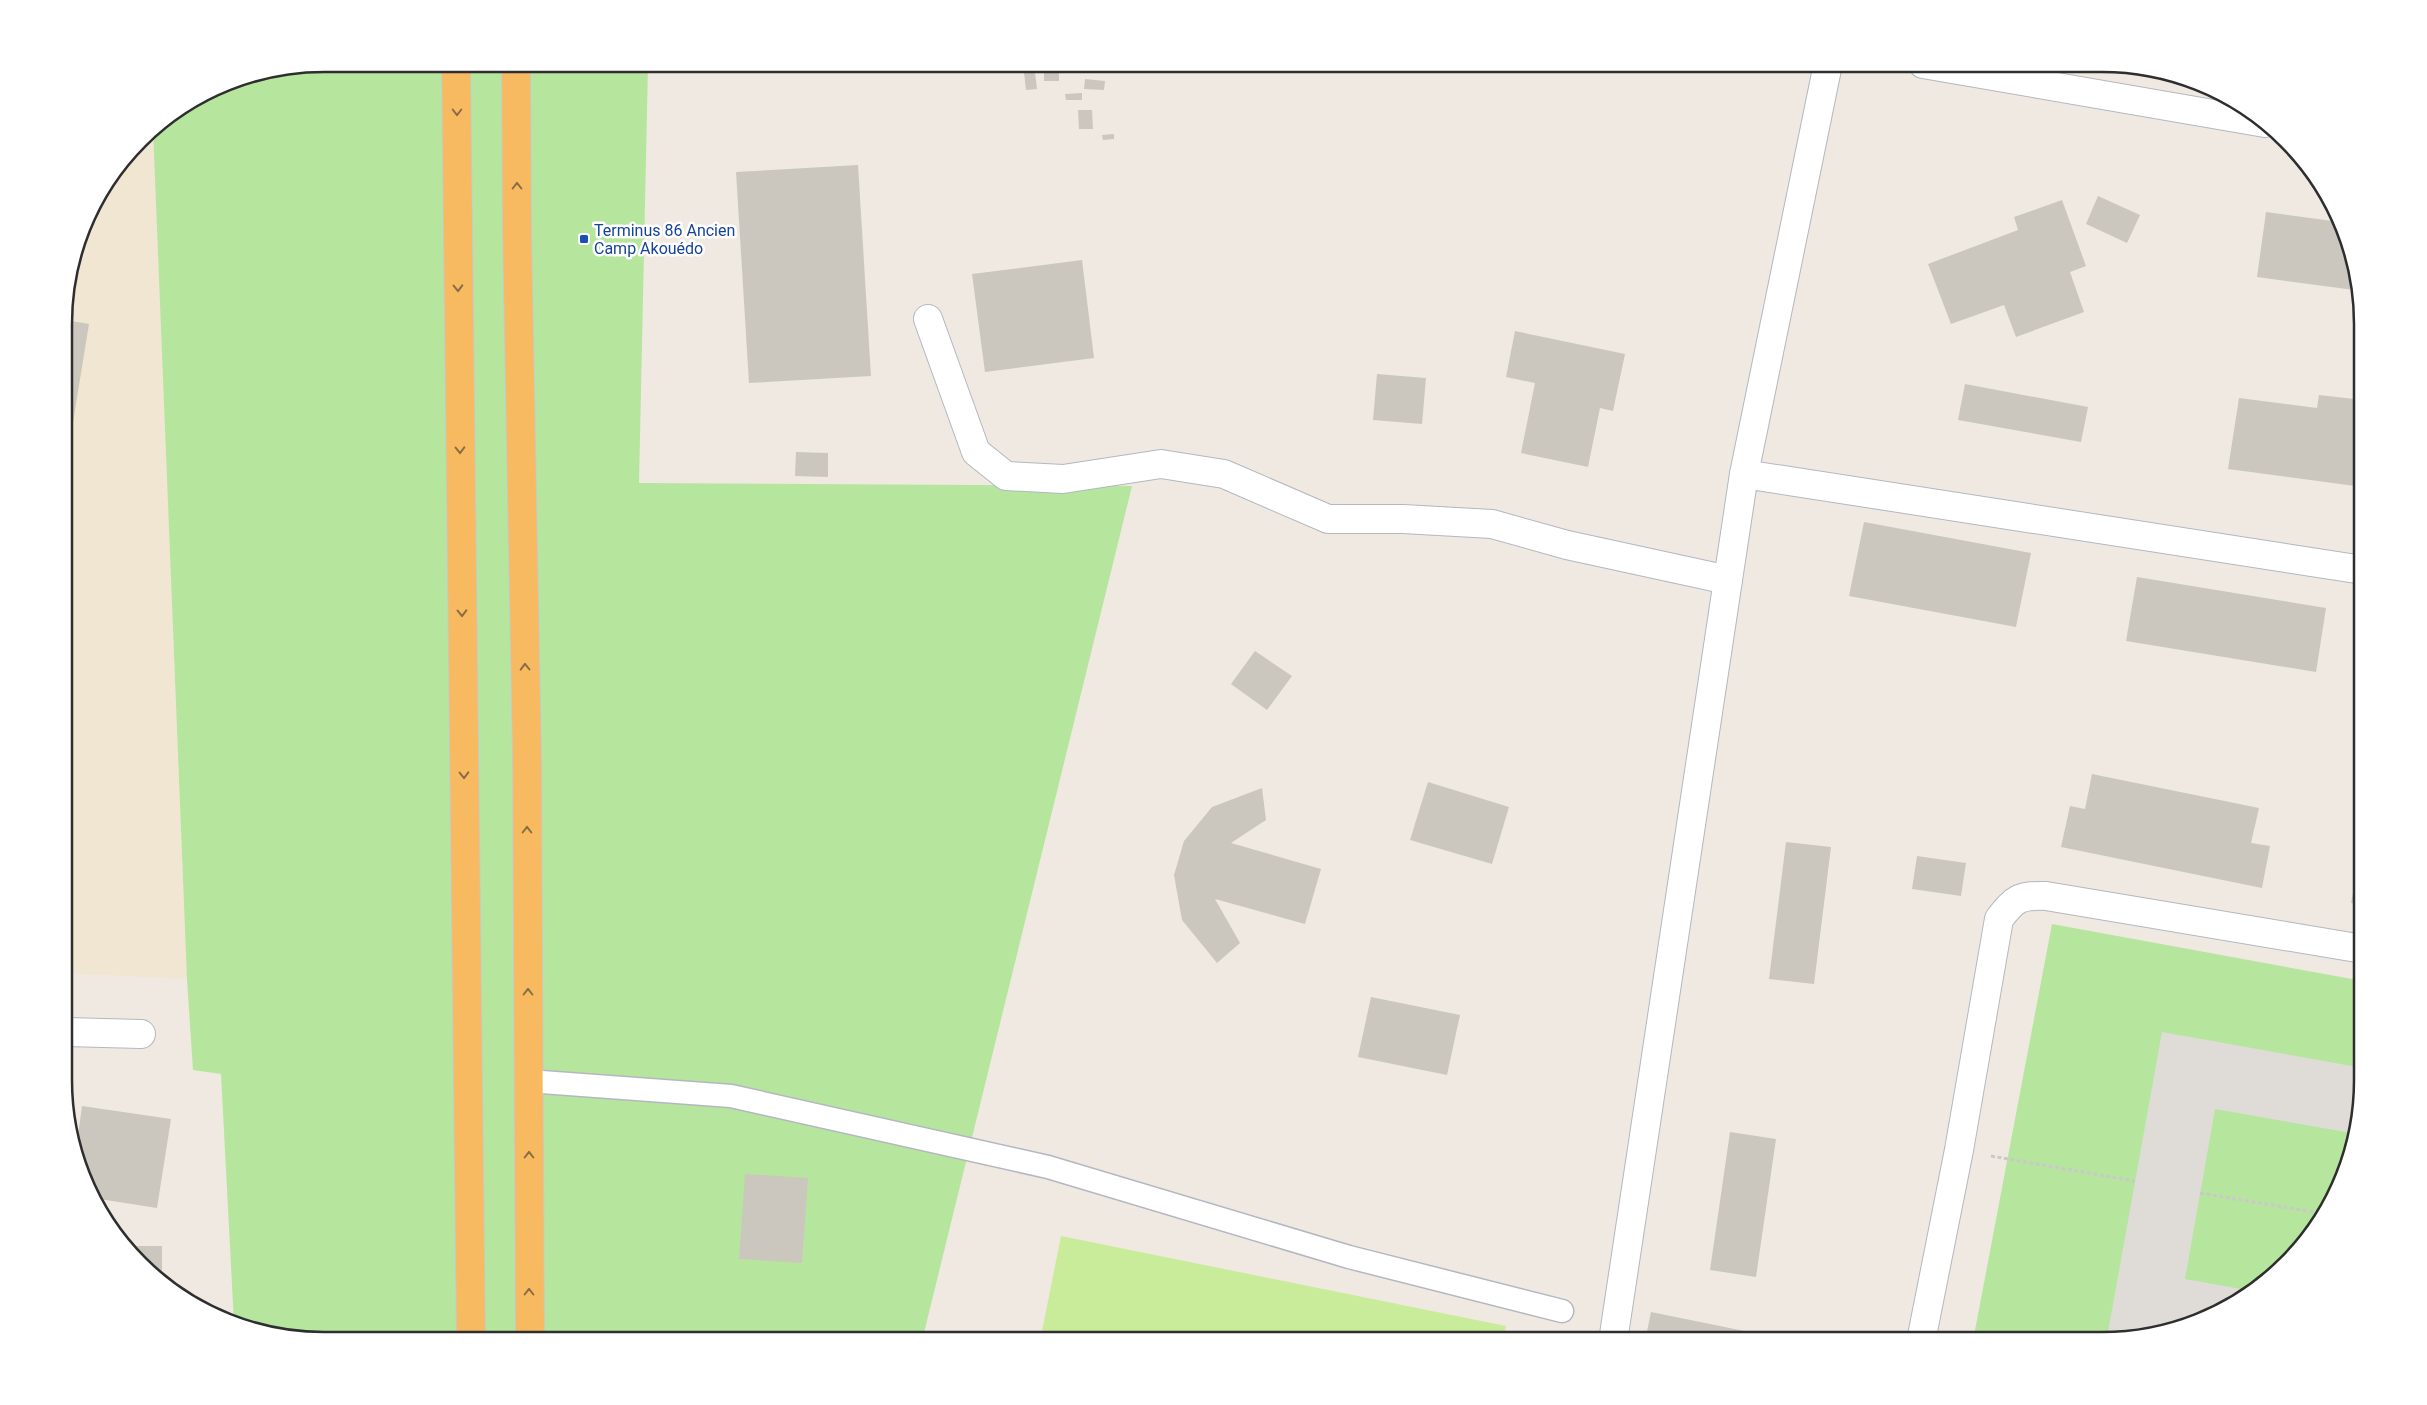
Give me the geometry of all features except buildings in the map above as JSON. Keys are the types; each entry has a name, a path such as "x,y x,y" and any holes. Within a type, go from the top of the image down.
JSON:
{"highway":[{"path":"456,73 471,1332"},
{"path":"516,73 517,234 527,767 530,1332"}],"street":[{"path":"1614,1332 1744,474 1826,73"},
{"path":"1975,73 2250,120"},
{"path":"928,319 976,452 1006,476 1062,479 1161,464 1224,474 1328,519 1402,519 1492,524 1567,544 1728,580"},
{"path":"1744,474 2354,569"},
{"path":"1923,1332 1959,1150 1999,918 2011,903 2026,895 2046,896 2354,947"},
{"path":"72,1032 142,1034"}],"lane":[{"path":"528,1081 731,1096 751,1100 1048,1167 1349,1257 1562,1311"}],"path":[{"path":"1959,1150 2135,1181"},
{"path":"2200,1193 2317,1213"}],"shaded area":[{"path":"153,139 187,979 72,973 73,308 81,259 98,213 115,184 135,158"},
{"path":"2162,1032 2354,1066 2354,1097 2349,1133 2215,1109 2185,1279 2244,1290 2214,1307 2184,1319 2152,1328 2108,1332"}],"green space":[{"path":"308,73 648,73 639,483 1132,486 924,1332 308,1332 275,1328 234,1315 221,1074 193,1070 187,979 153,139 184,115 213,98 259,81"},
{"path":"2052,924 2354,979 2354,1097 2346,1146 2329,1192 2321,1206 2312,1221 2281,1259 2243,1290 2214,1307 2184,1319 2152,1328 2119,1332 1975,1332"},
{"path":"1061,1236 1506,1326 1505,1332 1042,1332"}],"place":[{"name":"Terminus 86 Ancien Camp Akouédo","path":"584,239"}]}
